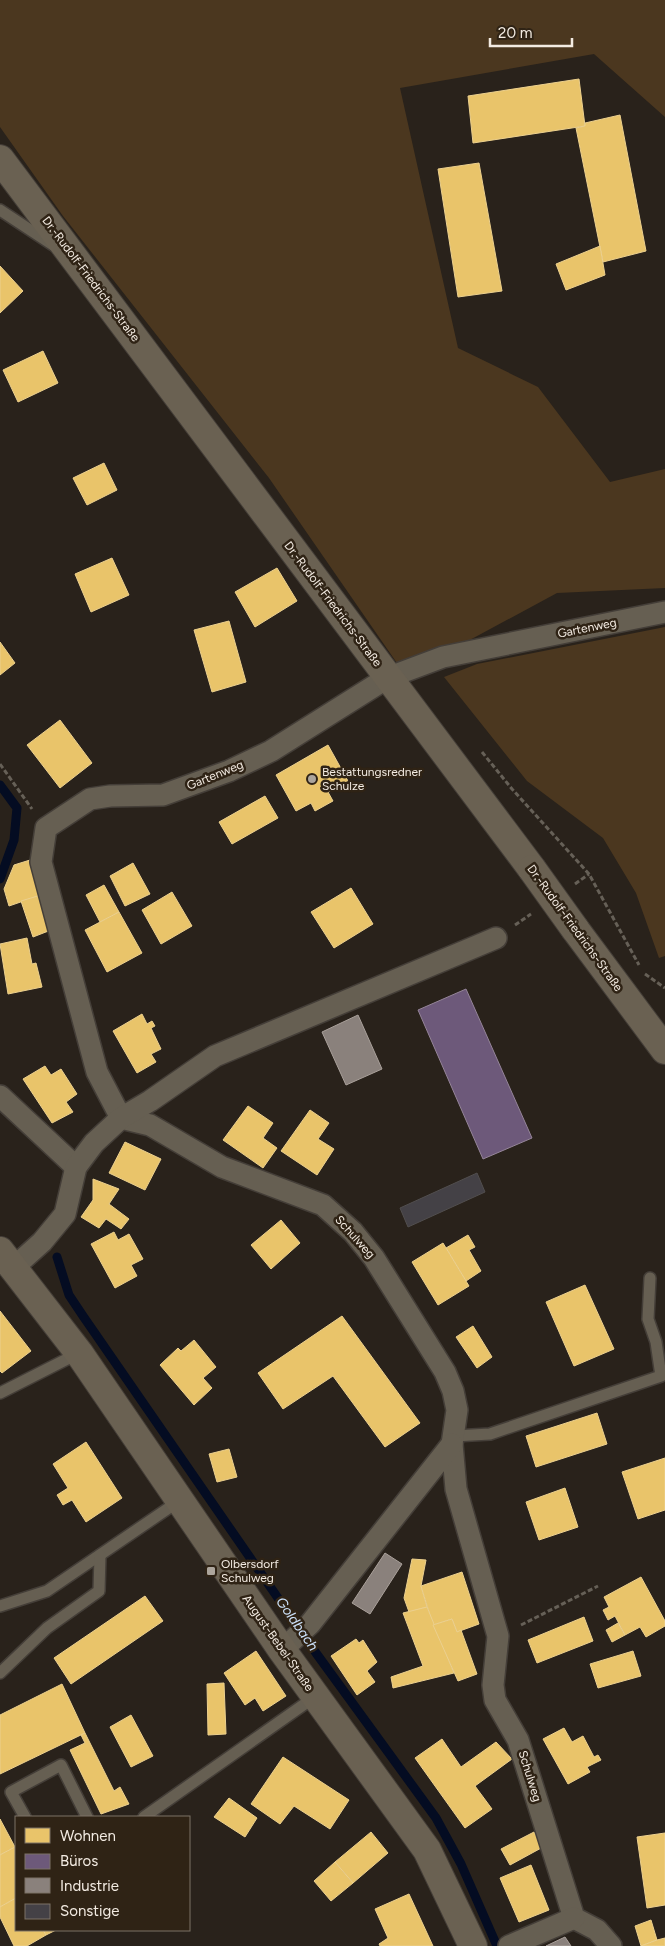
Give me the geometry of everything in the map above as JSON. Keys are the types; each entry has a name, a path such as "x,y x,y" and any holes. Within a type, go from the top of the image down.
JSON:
{"main road":[{"name":"Dr.-Rudolf-Friedrichs-Straße","path":"0,159 78,261 387,678 532,868 665,1050"},
{"name":"August-Bebel-Straße","path":"6,1260 79,1353 282,1650 427,1850 473,1946"}],"street":[{"name":"Gartenweg","path":"46,828 90,799 110,796 163,795 228,771 272,751 387,678 443,656 665,612"},
{"path":"46,828 40,862 97,1072 120,1118"},
{"path":"6,1260 42,1242 65,1214 76,1167 94,1143 120,1118 150,1102 215,1056 496,938"},
{"path":"0,1096 76,1167"},
{"name":"Schulweg","path":"120,1118 150,1124 222,1167 323,1205 339,1218 374,1258 445,1372 454,1391 457,1410 453,1440 456,1490 498,1636 493,1685 495,1700 518,1740 574,1918"},
{"path":"282,1650 310,1624 453,1440"},
{"path":"509,1946 574,1918 597,1930 611,1946"}],"lane":[{"path":"0,210 78,261"},
{"path":"453,1440 490,1434 661,1376 656,1342 648,1319 650,1278"},
{"path":"0,1393 79,1353"},
{"path":"0,1606 48,1591 179,1501"},
{"path":"0,1673 47,1628 99,1591 100,1555"},
{"path":"145,1816 316,1696"},
{"path":"24,1816 11,1792 61,1766 86,1816"}],"path":[{"path":"481,751 512,789 589,874 644,973 665,988"},
{"path":"0,764 46,828"},
{"path":"498,1636 598,1586"}],"shaded area":[{"path":"0,0 665,0 665,117 594,54 400,88 458,348 538,387 610,482 665,469 665,588 557,593 442,655 399,666 269,478 63,216 0,127"},
{"path":"665,627 665,956 659,958 636,893 603,838 527,781 444,677 477,664"}],"building: Wohnen":[{"path":"579,79 585,126 473,143 468,96"},
{"path":"620,115 646,251 603,262 576,128 585,126 585,123"},
{"path":"479,163 502,291 458,297 438,169"},
{"path":"600,246 605,275 566,290 556,264"},
{"path":"0,266 23,291 0,313"},
{"path":"43,351 58,383 18,402 3,370"},
{"path":"104,463 117,490 87,505 73,478"},
{"path":"112,558 129,595 91,612 75,574"},
{"path":"277,568 297,601 255,627 235,592"},
{"path":"229,621 246,682 212,692 194,630"},
{"path":"0,642 15,663 0,675"},
{"path":"60,720 92,763 60,788 27,745"},
{"path":"328,745 348,781 328,792 333,801 315,811 311,803 296,811 276,775"},
{"path":"265,796 278,818 232,844 219,822"},
{"path":"30,860 41,895 9,906 4,889 14,865"},
{"path":"133,863 150,894 125,906 110,876"},
{"path":"104,885 119,912 100,922 86,895"},
{"path":"351,888 373,924 334,948 311,912"},
{"path":"172,892 192,926 161,944 142,910"},
{"path":"41,895 51,930 33,937 21,901"},
{"path":"119,912 142,953 107,972 85,930"},
{"path":"27,938 32,964 36,963 42,987 8,994 0,944"},
{"path":"142,1014 147,1024 152,1021 155,1026 151,1028 161,1049 151,1054 156,1062 137,1073 113,1031"},
{"path":"45,1066 51,1075 61,1069 77,1094 66,1102 73,1112 52,1123 23,1079"},
{"path":"248,1106 273,1123 263,1138 277,1148 263,1168 223,1140"},
{"path":"310,1110 329,1123 318,1139 334,1149 317,1175 281,1151"},
{"path":"125,1142 161,1159 145,1190 109,1173"},
{"path":"93,1179 119,1189 109,1204 129,1219 121,1229 106,1219 99,1228 81,1217 93,1200"},
{"path":"281,1220 300,1243 271,1269 251,1245"},
{"path":"114,1232 118,1240 129,1234 143,1259 131,1265 137,1276 115,1288 91,1244"},
{"path":"468,1235 475,1247 469,1250 481,1271 466,1281 446,1248"},
{"path":"443,1243 469,1286 438,1305 412,1262"},
{"path":"585,1285 614,1349 574,1366 546,1302"},
{"path":"0,1311 31,1351 2,1373 0,1371"},
{"path":"342,1316 420,1423 385,1447 333,1376 283,1409 258,1373"},
{"path":"473,1326 492,1357 477,1368 456,1337"},
{"path":"194,1340 216,1367 203,1378 212,1388 194,1405 160,1365 178,1348 181,1351"},
{"path":"597,1413 607,1444 536,1467 526,1436"},
{"path":"86,1442 122,1498 86,1522 72,1500 63,1505 57,1495 68,1488 53,1464"},
{"path":"229,1449 237,1477 217,1482 209,1454"},
{"path":"665,1458 665,1510 638,1519 622,1472"},
{"path":"565,1488 578,1527 539,1540 526,1502"},
{"path":"412,1559 426,1560 421,1586 427,1607 409,1612 404,1598"},
{"path":"462,1572 479,1624 457,1632 452,1619 433,1625 421,1586"},
{"path":"641,1577 665,1621 665,1626 646,1637 640,1627 625,1635 615,1616 608,1620 603,1610 609,1607 604,1597"},
{"path":"145,1596 163,1621 71,1684 54,1658"},
{"path":"427,1607 454,1673 393,1688 391,1677 423,1666 403,1613"},
{"path":"584,1617 593,1641 537,1663 528,1640"},
{"path":"452,1619 457,1632 461,1630 477,1674 458,1681 433,1625"},
{"path":"618,1623 625,1635 612,1642 606,1630"},
{"path":"356,1639 359,1643 363,1640 377,1662 367,1671 375,1682 357,1695 331,1656"},
{"path":"256,1651 286,1696 263,1711 255,1698 245,1705 224,1673"},
{"path":"633,1651 641,1676 598,1688 590,1664"},
{"path":"224,1683 226,1734 208,1735 207,1684"},
{"path":"62,1684 85,1733 0,1774 0,1715"},
{"path":"131,1715 153,1756 131,1767 110,1727"},
{"path":"564,1728 572,1742 583,1736 594,1757 598,1755 601,1760 587,1767 590,1772 568,1784 543,1739"},
{"path":"85,1733 114,1791 120,1787 129,1804 101,1814 70,1750 85,1743 81,1735"},
{"path":"442,1739 461,1767 496,1742 512,1759 475,1786 492,1809 465,1828 415,1758"},
{"path":"283,1757 349,1800 330,1829 294,1806 280,1824 251,1804"},
{"path":"229,1798 257,1818 245,1837 214,1817"},
{"path":"0,1819 15,1847 0,1855"},
{"path":"371,1832 388,1853 353,1883 335,1862"},
{"path":"534,1832 543,1847 510,1865 501,1849"},
{"path":"665,1833 665,1905 647,1908 637,1837"},
{"path":"15,1847 15,1899 0,1907 0,1855"},
{"path":"335,1862 353,1883 331,1901 314,1881"},
{"path":"531,1865 549,1910 519,1922 500,1878"},
{"path":"409,1894 433,1946 380,1946 379,1944 388,1938 375,1909"},
{"path":"15,1899 15,1931 44,1931 46,1935 27,1946 14,1946 0,1917 0,1907"},
{"path":"651,1920 657,1940 641,1946 635,1926"},
{"path":"44,1931 54,1931 46,1935"},
{"path":"665,1938 665,1946 641,1946 657,1940"}],"building: Büros":[{"path":"466,989 532,1138 483,1159 418,1010"}],"building: Industrie":[{"path":"358,1015 382,1069 346,1085 322,1032"},
{"path":"385,1553 402,1564 370,1614 352,1603"},
{"path":"565,1937 571,1946 546,1946"}],"building: Sonstige":[{"path":"477,1173 485,1192 408,1227 400,1208"}],"waterway":[{"name":"Goldbach","path":"0,785 17,808 14,840 0,879"},
{"name":"Goldbach","path":"57,1257 69,1295 83,1316 316,1653 436,1818 461,1864 497,1946"}],"place":[{"name":"Bestattungsredner Schulze","path":"312,779"},
{"name":"Olbersdorf Schulweg","path":"211,1571"}]}
